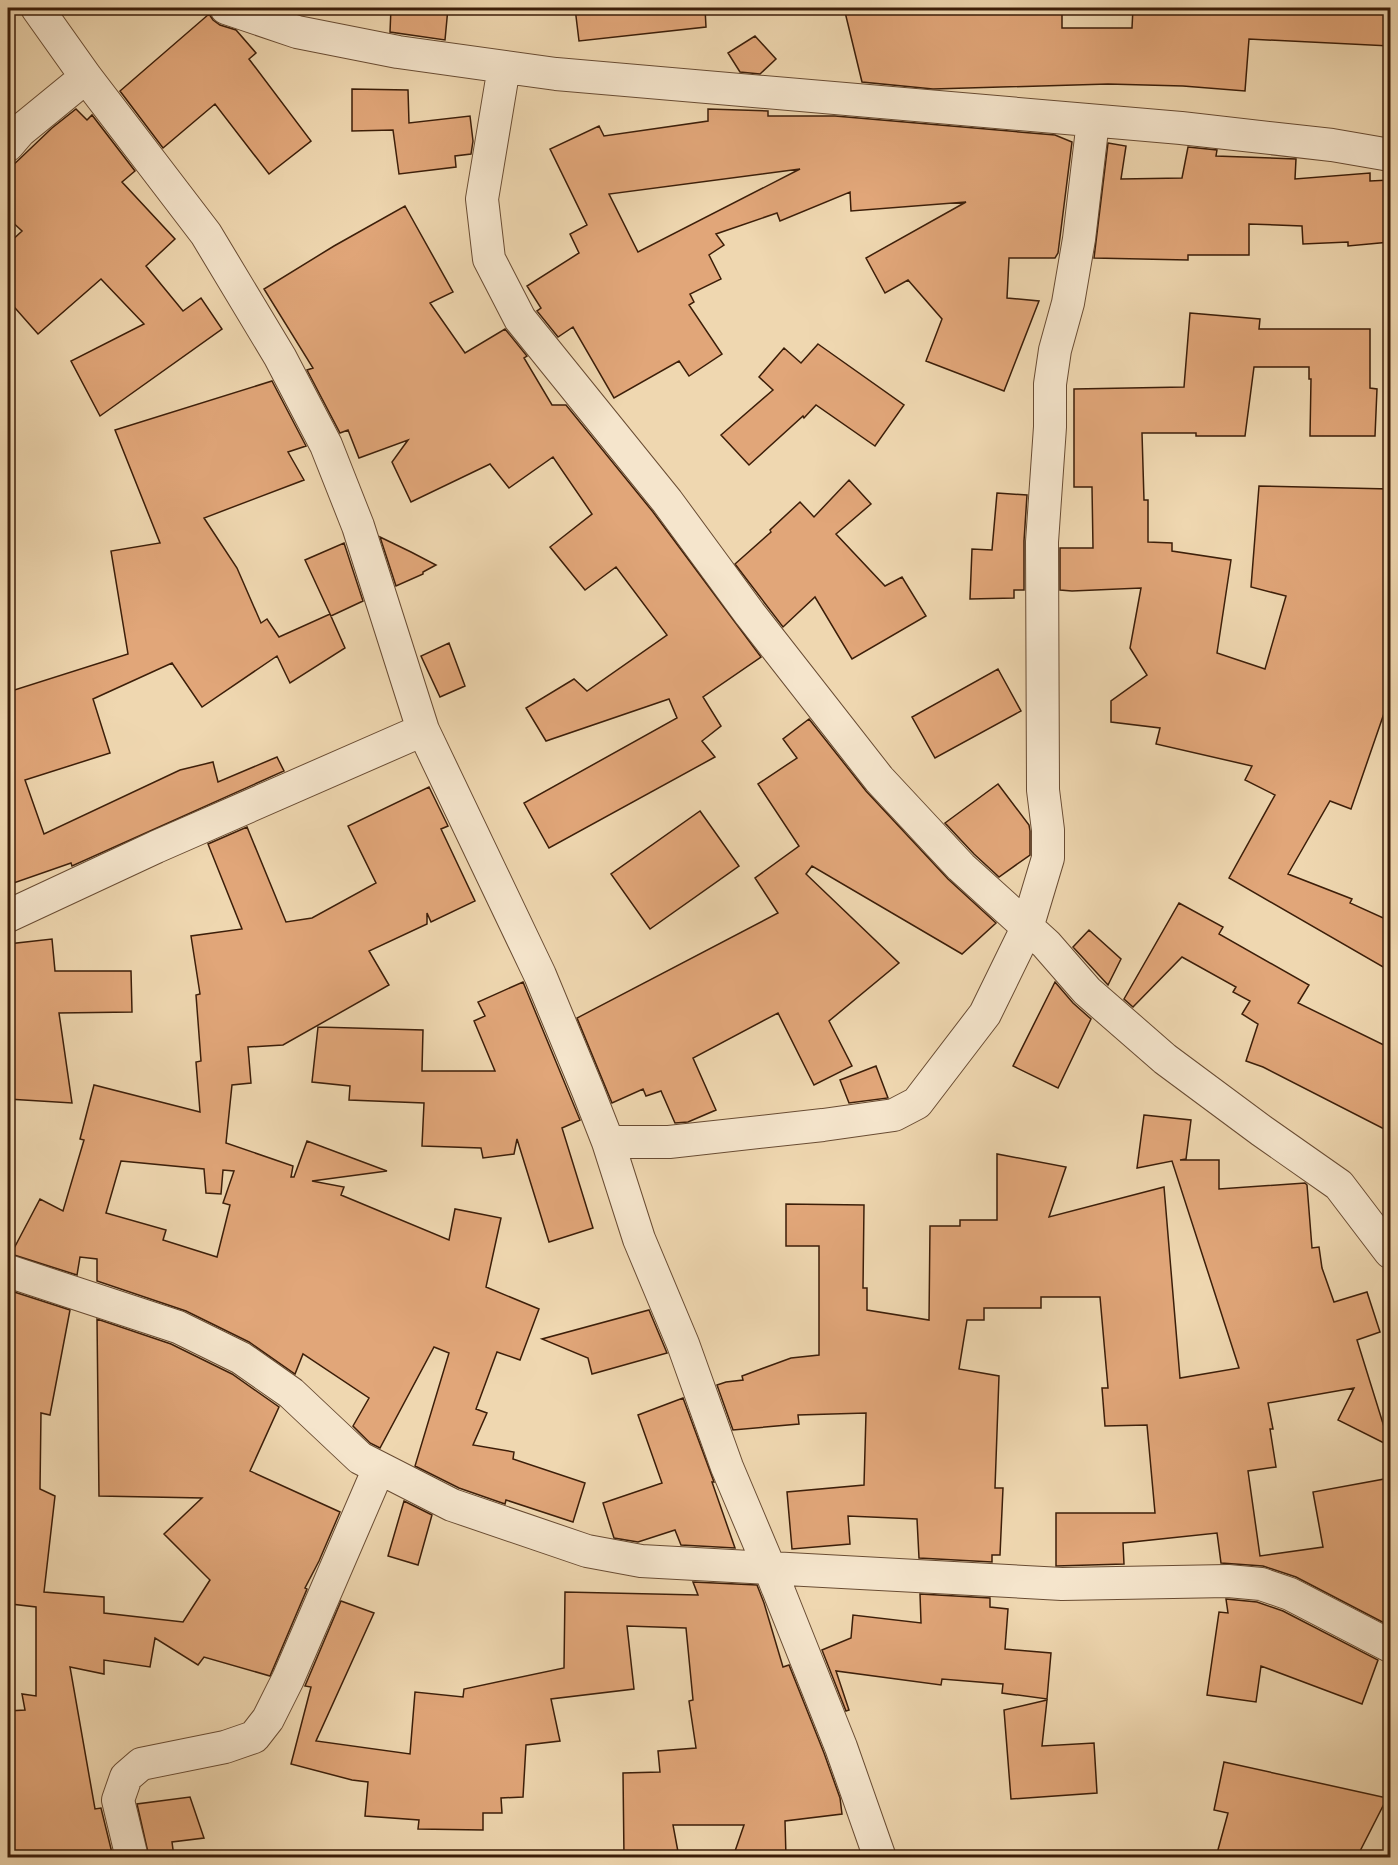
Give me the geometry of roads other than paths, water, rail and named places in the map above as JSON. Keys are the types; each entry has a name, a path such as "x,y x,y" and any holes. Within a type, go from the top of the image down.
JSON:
{"street":[{"path":"37,8 86,77 206,234 280,357 320,435 358,526 423,730 540,975 608,1142 639,1239 683,1344 727,1467 841,1747 880,1857"},
{"path":"226,8 297,33 398,52 556,75 1181,128 1390,155"},
{"path":"504,67 482,199 489,259 520,319 668,501 750,614 879,779 961,867 1046,944 1087,991 1165,1059 1339,1185 1390,1252"},
{"path":"8,145 20,131 86,77"},
{"path":"608,1142 669,1142 894,1115 917,1103 985,1014 1027,928 1048,858 1048,830 1043,790 1042,542 1050,427 1050,384 1055,350 1068,303 1079,240 1093,121"},
{"path":"8,916 423,730"},
{"path":"8,1271 178,1327 241,1358 291,1393 360,1458 452,1505 587,1551 641,1561 1062,1584 1228,1581 1261,1584 1290,1594 1390,1646"},
{"path":"132,1857 118,1800 126,1777 141,1764 225,1747 254,1737 268,1719 288,1679 379,1468"}]}
